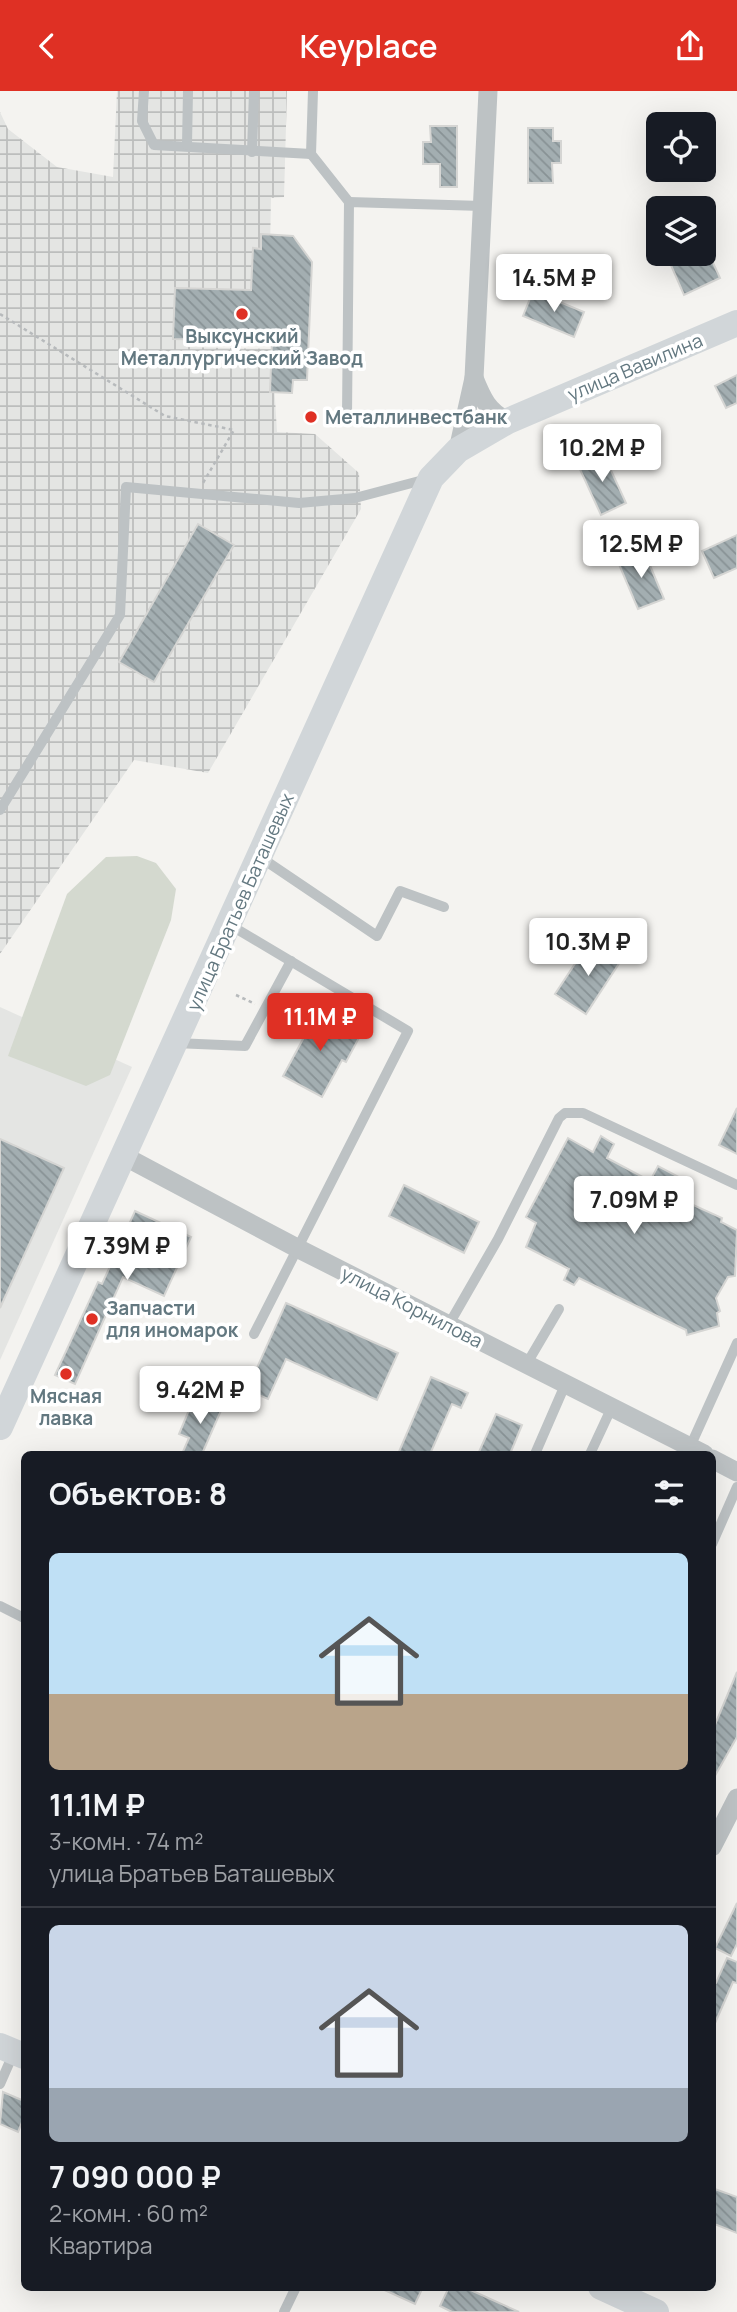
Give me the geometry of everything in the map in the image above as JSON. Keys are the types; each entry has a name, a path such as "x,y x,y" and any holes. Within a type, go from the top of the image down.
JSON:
{"street":[{"path":"458,450 474,378 488,91"},
{"name":"улица Вавилина","path":"458,450 508,421 737,323"},
{"path":"474,378 494,415 508,421"},
{"name":"улица Братьев Баташевых","path":"0,1427 431,478 458,450"},
{"name":"улица Корнилова","path":"122,1155 448,1326 697,1451"},
{"path":"716,1461 737,1472"},
{"path":"716,1839 737,1798"},
{"path":"609,2297 656,2312"}],"lane":[{"path":"144,91 142,121 155,145 311,154"},
{"path":"187,145 188,91"},
{"path":"252,152 254,91"},
{"path":"313,91 311,154 349,202 347,416"},
{"path":"349,202 482,206"},
{"path":"0,810 120,615 126,487 299,503 355,498 431,478"},
{"path":"260,857 377,936 400,891 444,907"},
{"path":"230,925 408,1031 254,1334"},
{"path":"175,1043 245,1046 290,961"},
{"path":"448,1326 498,1239 559,1118 565,1113 583,1113 737,1185"},
{"path":"526,1365 559,1309"},
{"path":"697,1451 734,1359 737,1343"},
{"path":"536,1451 565,1385"},
{"path":"591,1451 611,1409"},
{"path":"716,1535 737,1487"},
{"path":"0,1606 21,1616"},
{"path":"0,2084 13,2051"},
{"path":"284,2312 294,2291"}],"path":[{"path":"0,314 165,416 234,430 197,493"},
{"path":"236,995 265,1009"}],"shaded area":[{"path":"117,91 287,91 284,197 271,198 269,303 187,303 186,347 272,349 277,432 315,434 359,473 361,509 208,773 134,760 0,954 0,112 8,129 57,167 113,177"},
{"path":"137,856 156,863 176,889 171,920 110,1075 86,1086 8,1056 67,894 106,857"},
{"path":"0,1007 132,1067 0,1360"}],"building":[{"path":"430,126 457,126 457,187 440,187 440,164 423,164 423,142 431,142"},
{"path":"528,128 553,128 553,141 561,141 561,163 552,163 553,183 528,183"},
{"name":"Выксунский Металлургический Завод","path":"261,234 293,236 312,262 307,380 293,380 292,393 270,392 272,341 173,339 175,288 251,290 253,248 261,249"},
{"path":"671,266 714,266 720,278 684,295"},
{"path":"533,291 584,312 574,337 523,316"},
{"path":"737,375 737,403 726,408 715,386"},
{"path":"603,453 626,503 601,515 578,465"},
{"path":"198,524 234,545 154,682 119,662"},
{"path":"737,535 737,568 714,578 702,551"},
{"path":"644,551 664,599 638,609 618,562"},
{"path":"590,941 620,962 586,1014 555,994"},
{"path":"312,1010 360,1036 346,1062 342,1060 322,1097 283,1076 303,1039 298,1036"},
{"path":"737,1108 737,1154 719,1145"},
{"path":"601,1136 614,1144 607,1158 650,1181 658,1166 690,1183 682,1200 722,1218 721,1222 737,1230 735,1276 728,1277 716,1298 720,1311 717,1313 719,1326 687,1335 686,1330 579,1278 574,1285 564,1280 569,1269 526,1247 536,1223 526,1217 568,1138 593,1152"},
{"path":"0,1139 64,1168 0,1308"},
{"path":"404,1185 479,1222 464,1253 389,1216"},
{"path":"135,1211 191,1237 164,1296 123,1277 75,1384 55,1375 98,1282 102,1284"},
{"path":"286,1303 398,1353 377,1400 286,1359 268,1399 247,1390"},
{"path":"431,1377 468,1393 461,1408 452,1404 431,1451 399,1451"},
{"path":"204,1397 223,1406 203,1451 183,1451 189,1438 179,1434 189,1410 197,1413"},
{"path":"496,1414 522,1425 511,1451 479,1451"},
{"path":"737,1672 737,1737 716,1774 716,1722"},
{"path":"737,1903 737,1944 731,1956 716,1948"},
{"path":"727,1958 737,1962 737,1983 733,1982 716,2021 716,1983"},
{"path":"3,2092 21,2100 21,2124 18,2132 0,2124"},
{"path":"716,2189 737,2197 737,2233 716,2225"},
{"path":"387,2291 421,2291 415,2304"},
{"path":"447,2291 473,2291 519,2312 452,2312 440,2306"}],"place":[{"name":"Выксунский Металлургический Завод","path":"242,314"},
{"name":"Металлинвестбанк","path":"311,417"},
{"name":"Запчасти для иномарок","path":"92,1319"},
{"name":"Мясная лавка","path":"66,1374"}]}
